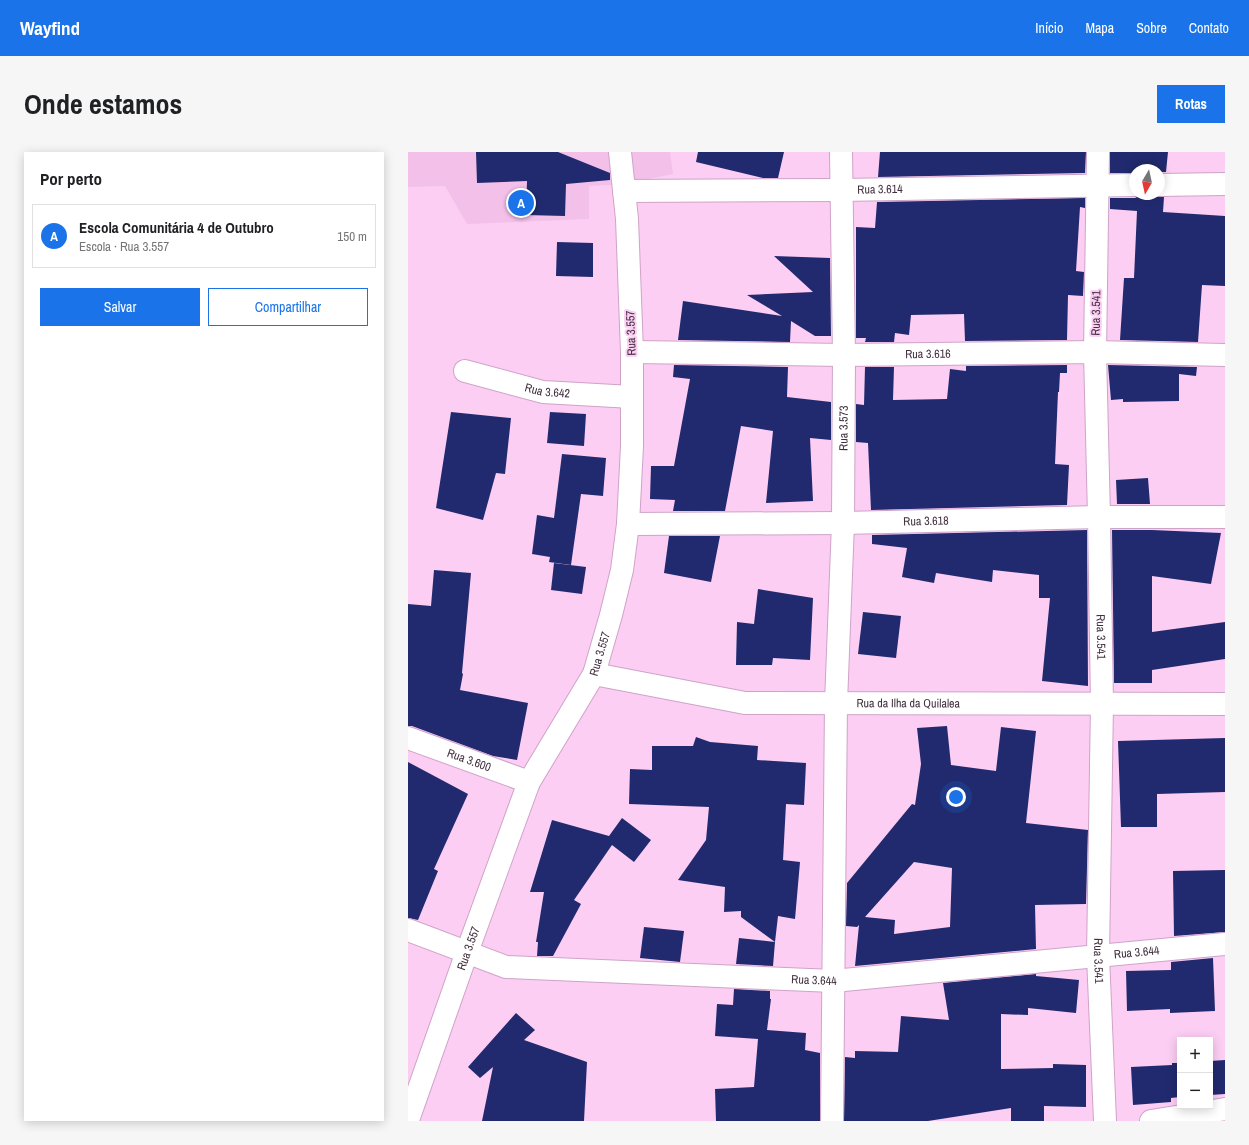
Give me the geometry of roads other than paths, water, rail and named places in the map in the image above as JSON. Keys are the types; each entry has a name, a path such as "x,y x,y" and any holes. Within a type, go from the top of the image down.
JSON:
{"street":[{"name":"Rua 3.557","path":"408,1120 467,952 530,782 594,674 612,615 622,570 628,524 632,446 632,352 627,219 620,152"},
{"name":"Rua 3.573","path":"832,1121 836,703 843,523 844,355 841,152"},
{"name":"Rua 3.541","path":"1098,152 1095,352 1102,704 1098,956 1105,1121"},
{"path":"1165,185 1225,184"},
{"name":"Rua 3.614","path":"624,190 842,190 1129,185"},
{"name":"Rua 3.616","path":"632,352 844,355 1095,352 1225,355"},
{"name":"Rua 3.642","path":"465,371 543,392 632,397"},
{"name":"Rua 3.618","path":"628,524 843,523 1099,517 1225,517"},
{"name":"Rua da Ilha da Quilalea","path":"594,674 745,703 1225,704"},
{"name":"Rua 3.600","path":"408,738 530,782"},
{"name":"Rua 3.644","path":"408,930 506,967 833,981 1225,944"},
{"path":"1151,1121 1225,1109"}],"place":[{"name":"Escola Comunitária 4 de Outubro","path":"521,203"}]}
